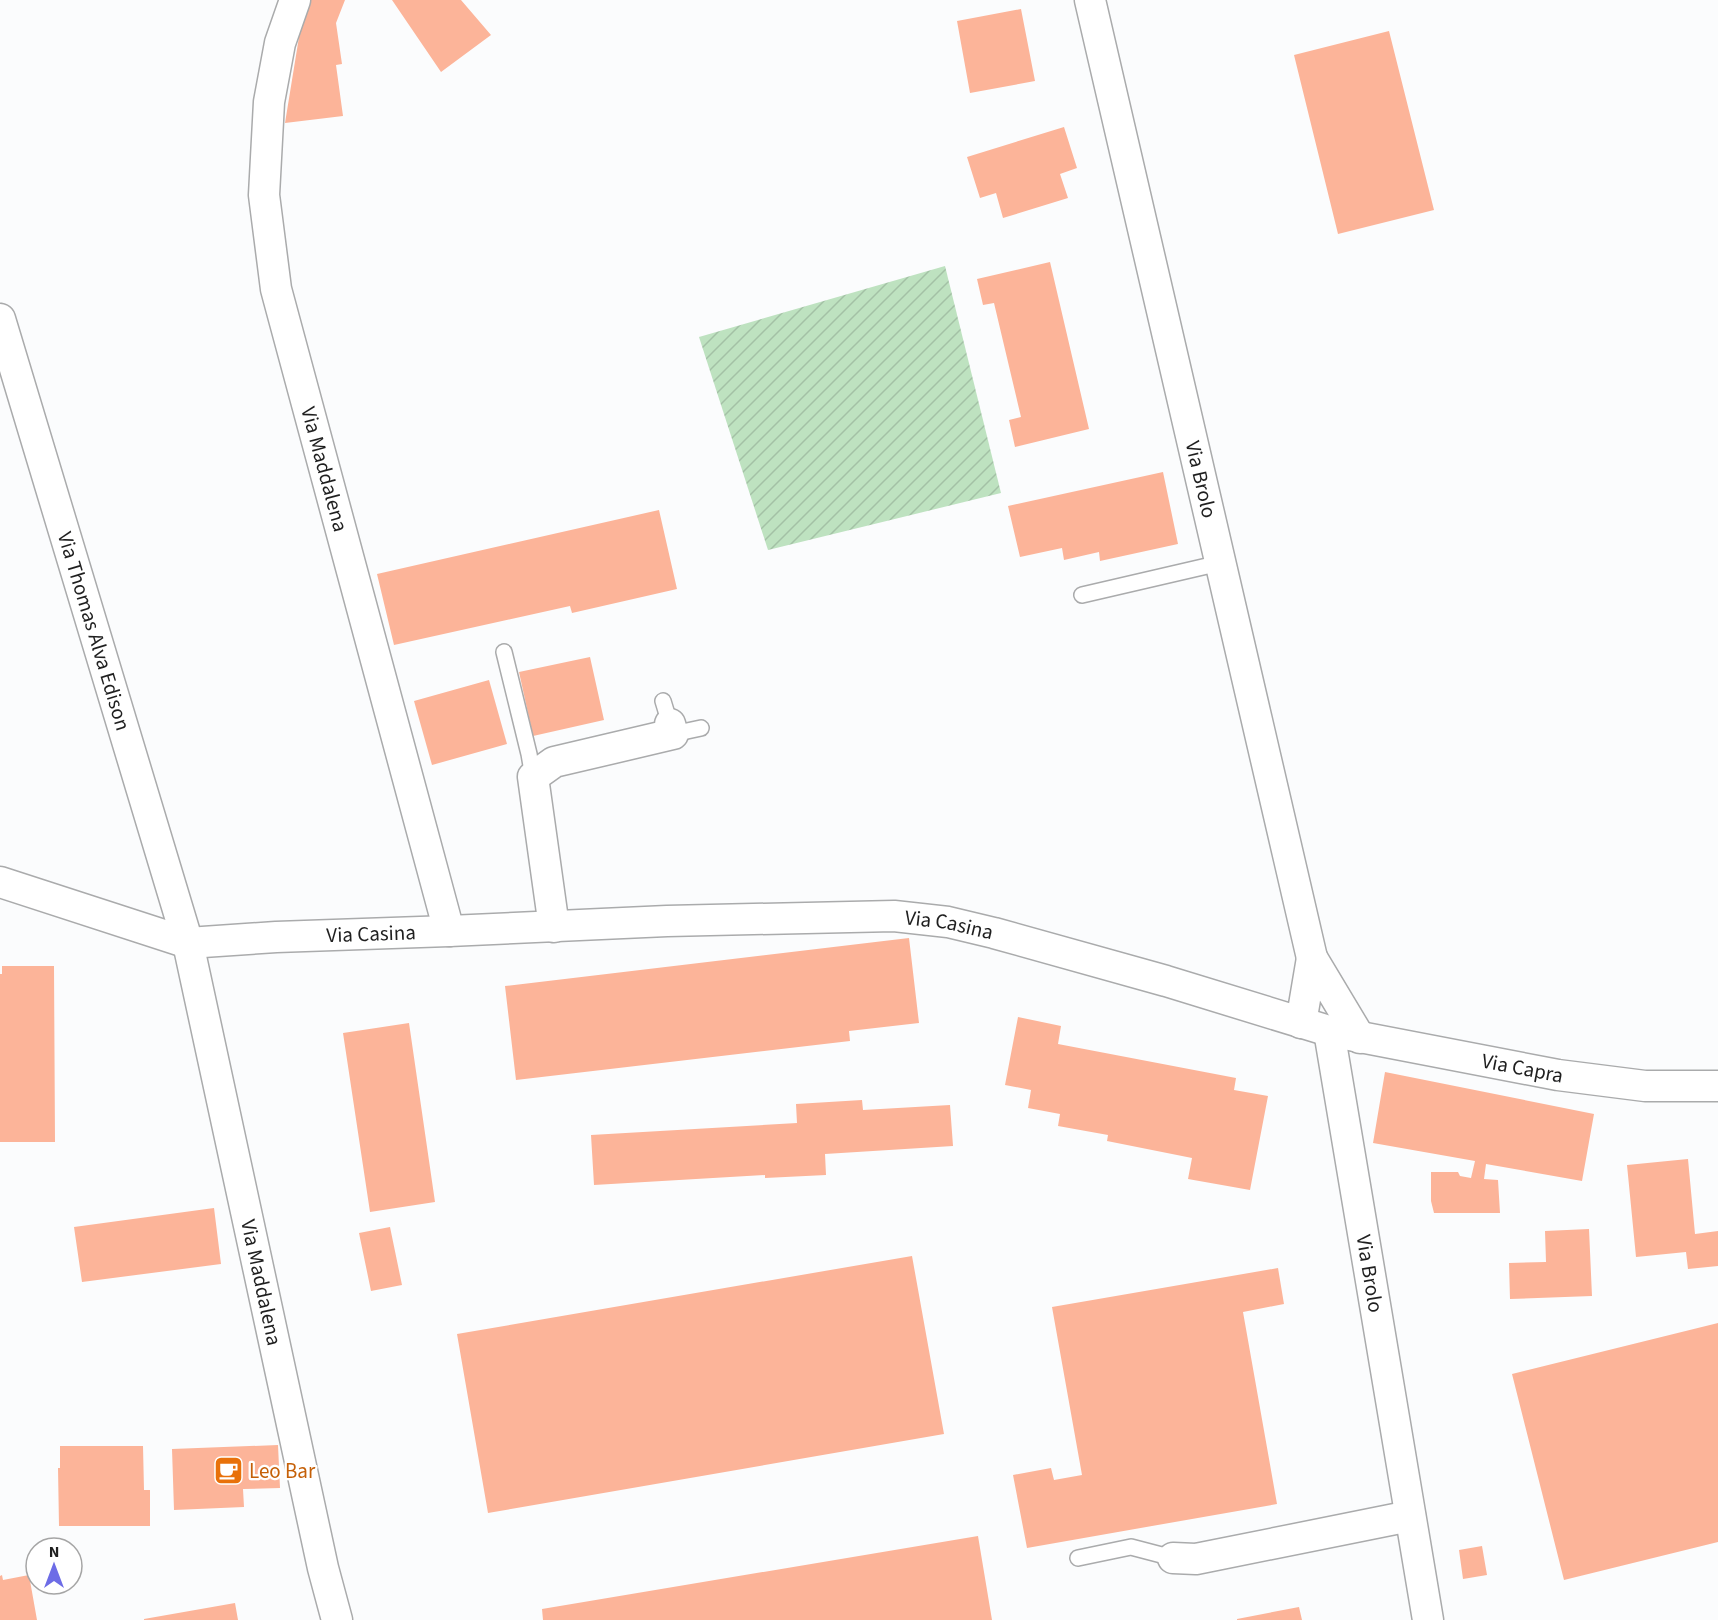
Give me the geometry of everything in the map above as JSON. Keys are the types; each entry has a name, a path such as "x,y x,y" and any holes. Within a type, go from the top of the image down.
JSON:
{"street":[{"name":"Via Maddalena","path":"295,0 280,43 269,102 264,195 276,289 449,931"},
{"name":"Via Brolo","path":"1090,0 1311,958 1315,1027 1428,1620"},
{"name":"Via Thomas Alva Edison","path":"0,319 188,943"},
{"path":"554,927 533,777 554,762 677,722"},
{"path":"0,882 188,943"},
{"name":"Via Casina","path":"188,943 276,937 667,921 894,916 948,922 1166,981 1315,1027"},
{"name":"Via Maddalena","path":"188,943 321,1557 337,1620"},
{"name":"Via Brolo","path":"1311,958 1360,1038"},
{"name":"Via Capra","path":"1315,1027 1360,1038 1569,1077 1645,1086 1718,1086"},
{"path":"1173,1558 1196,1559 1410,1516"}],"lane":[{"path":"1082,595 1220,563"},
{"path":"504,652 533,777"},
{"path":"1078,1558 1131,1547 1173,1558"}],"green space":[{"path":"945,266 1001,493 768,550 699,337"}],"building":[{"path":"305,0 345,0 336,23 342,64 336,65 343,116 285,123"},
{"path":"392,0 461,0 491,35 441,72"},
{"path":"1021,9 1035,81 970,93 957,21"},
{"path":"1389,31 1434,210 1338,234 1294,55"},
{"path":"1064,127 1077,168 1060,174 1068,198 1003,218 996,193 980,198 967,157"},
{"path":"1050,262 1089,429 1015,447 1009,420 1021,417 994,303 983,305 977,279"},
{"path":"1163,472 1178,544 1100,561 1099,552 1064,560 1062,548 1020,557 1008,506"},
{"path":"659,510 677,589 572,613 570,606 394,645 377,574"},
{"path":"590,657 604,720 533,736 519,672"},
{"path":"489,680 507,744 432,765 414,701"},
{"path":"909,938 919,1023 849,1031 850,1041 516,1080 505,986"},
{"path":"2,966 54,966 55,1142 0,1142 0,974 2,974"},
{"path":"1018,1017 1061,1026 1058,1044 1236,1078 1234,1090 1268,1096 1250,1190 1188,1179 1192,1158 1107,1141 1108,1135 1058,1126 1060,1114 1028,1108 1031,1090 1005,1085"},
{"path":"409,1023 435,1202 370,1212 343,1033"},
{"path":"1385,1072 1594,1114 1582,1181 1486,1164 1484,1179 1498,1180 1500,1213 1434,1213 1431,1201 1431,1172 1458,1172 1460,1176 1471,1178 1475,1161 1373,1143"},
{"path":"862,1100 863,1110 950,1105 953,1146 825,1154 826,1175 765,1178 765,1175 594,1185 591,1135 797,1123 796,1104"},
{"path":"1688,1159 1695,1234 1718,1231 1718,1266 1688,1269 1686,1252 1636,1257 1627,1165"},
{"path":"214,1208 221,1264 82,1282 74,1227"},
{"path":"390,1227 402,1285 371,1291 359,1233"},
{"path":"1589,1229 1592,1296 1510,1299 1509,1263 1546,1262 1545,1231"},
{"path":"912,1256 944,1434 488,1513 457,1334"},
{"path":"1278,1268 1284,1304 1243,1312 1277,1504 1027,1548 1013,1475 1051,1468 1054,1480 1082,1475 1052,1307"},
{"path":"1718,1323 1718,1542 1564,1580 1512,1374"},
{"path":"278,1445 280,1488 243,1489 244,1507 174,1510 172,1449"},
{"path":"60,1446 143,1446 144,1490 150,1490 150,1526 59,1526"},
{"path":"978,1536 992,1620 543,1620 542,1609"},
{"path":"1482,1546 1487,1575 1463,1579 1459,1550"},
{"path":"2,1575 3,1580 24,1576 24,1596 33,1596 37,1620 0,1620 0,1576"},
{"path":"235,1603 238,1620 144,1620 144,1619"},
{"path":"1299,1607 1302,1620 1237,1620 1237,1619"}],"place":[{"name":"Leo Bar","path":"228,1471"}]}
